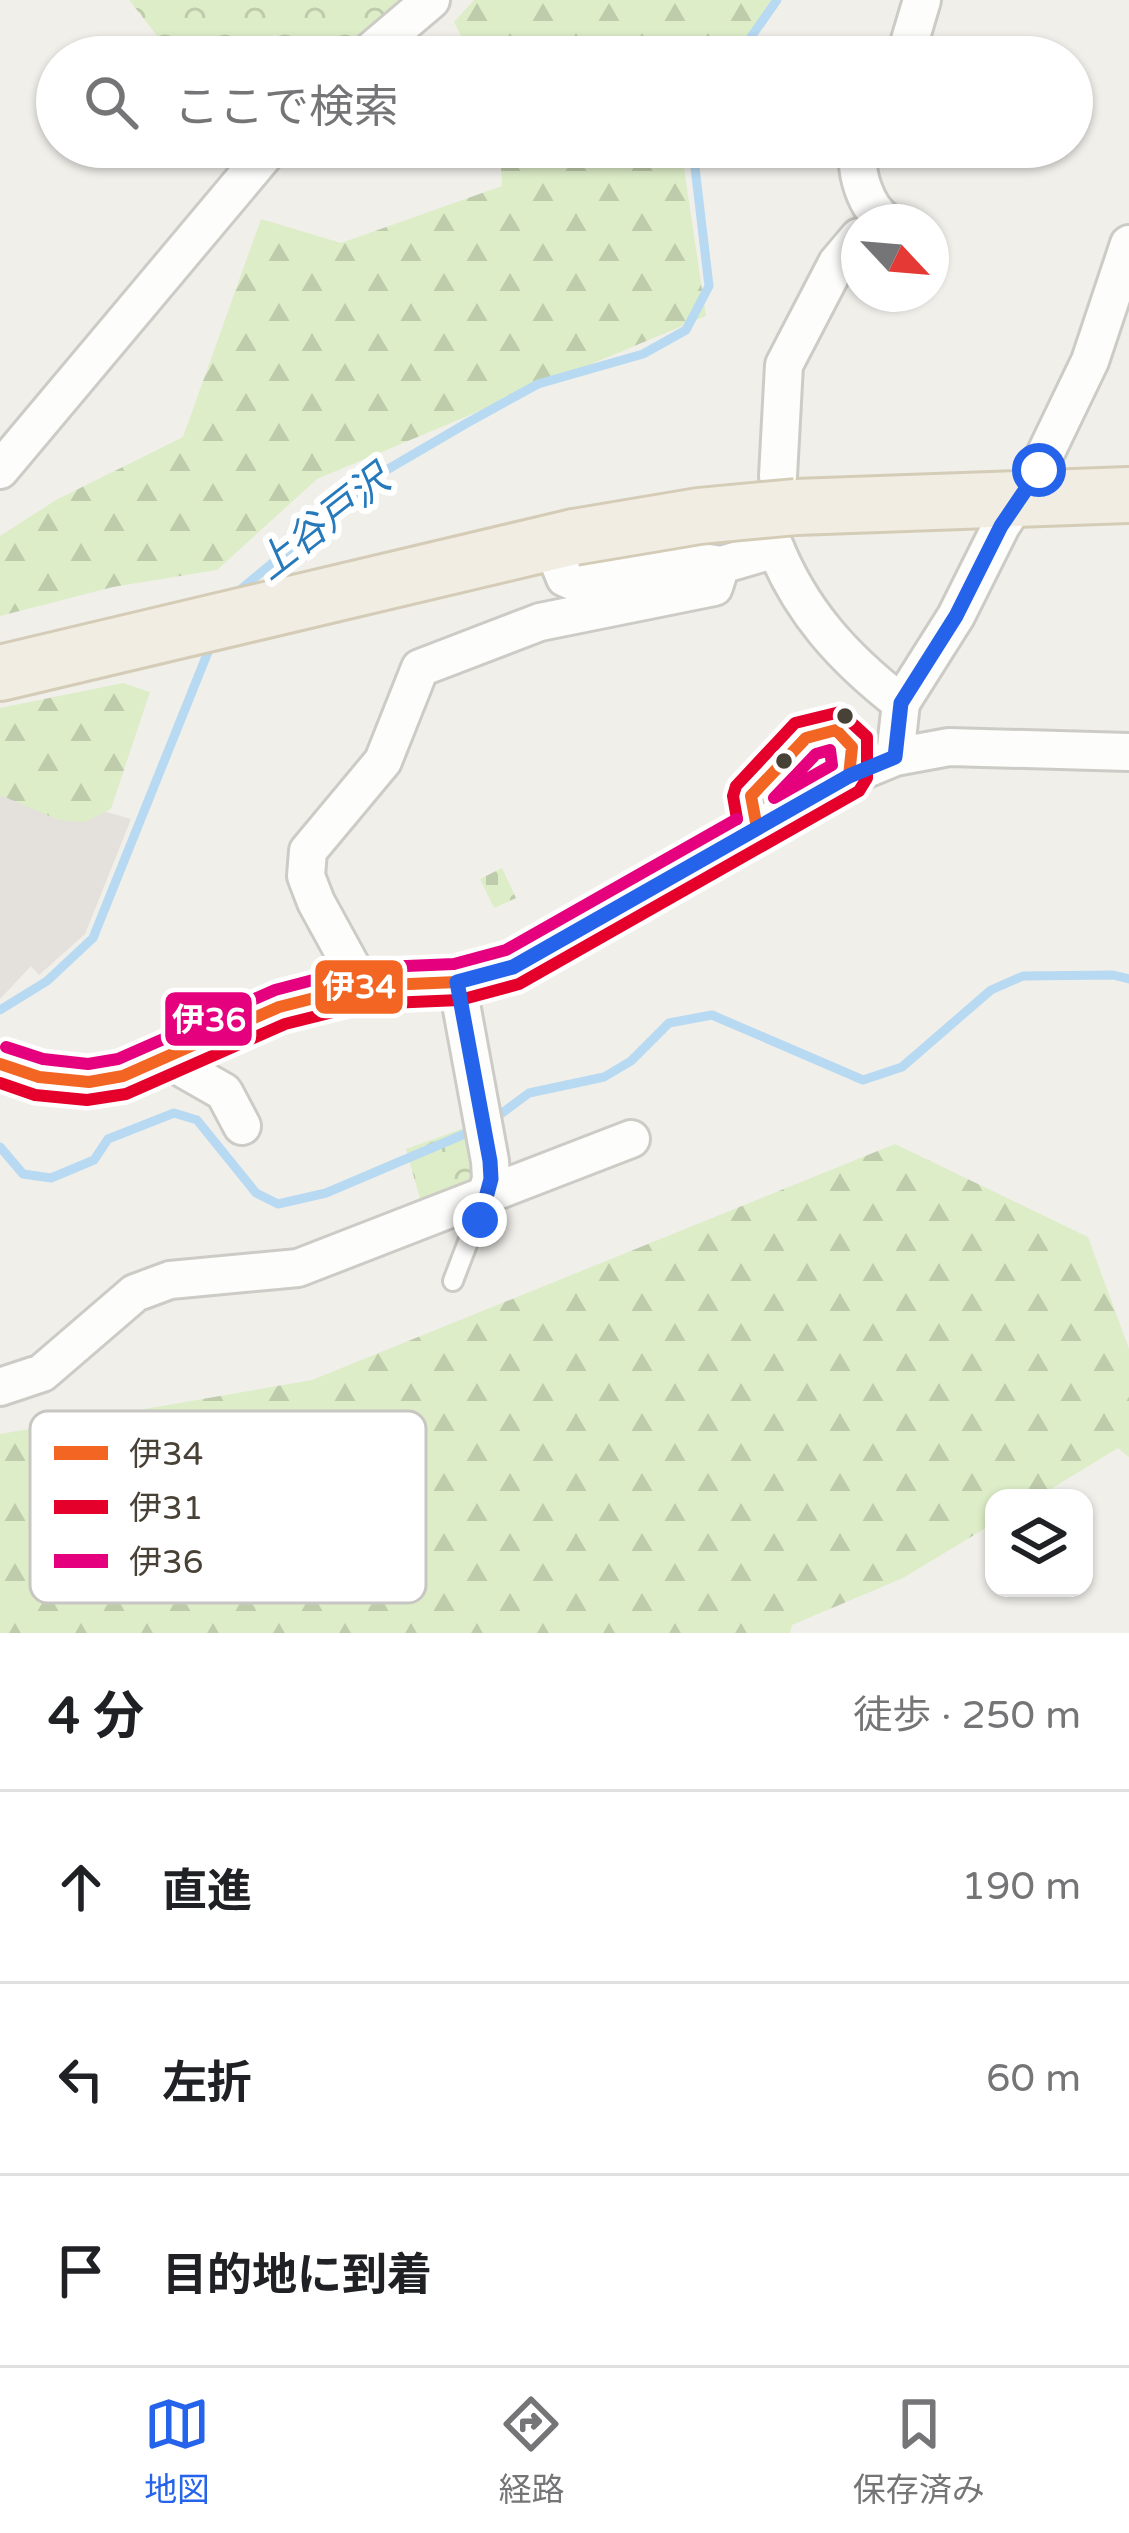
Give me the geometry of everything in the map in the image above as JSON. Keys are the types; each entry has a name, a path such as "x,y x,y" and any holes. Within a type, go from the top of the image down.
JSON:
{"main road":[{"path":"0,673 550,542 699,516 780,519 1018,498 1129,495"}],"street":[{"path":"389,36 431,0"},
{"path":"911,36 922,0"},
{"path":"0,470 254,168"},
{"path":"856,168 868,204"},
{"path":"895,757 901,703 956,616 1018,498 1039,470 1090,362 1129,244"},
{"path":"841,259 784,365 783,571 818,626 854,666 901,703"},
{"path":"362,986 316,902 306,876 308,851 383,761 420,668 540,622 714,587 721,566 780,519"},
{"path":"550,542 565,578 579,584 702,562 721,566"},
{"path":"0,1064 39,1077 89,1082 123,1076 279,1007 362,986 457,982 513,967 849,776 895,757 949,747 1129,752"},
{"path":"457,982 490,1161 486,1195"},
{"path":"172,1055 182,1068 224,1092 242,1126"},
{"path":"0,1387 42,1373 135,1294 170,1280 298,1268 631,1139"}],"lane":[{"path":"758,827 752,796 806,738 836,730 851,746 849,776"},
{"path":"453,1281 486,1195"}],"shaded area":[{"path":"0,787 131,819 85,934 39,975 31,966 0,999"}],"green space":[{"path":"129,0 418,0 379,36 157,36"},
{"path":"474,0 775,0 754,36 461,36 454,22"},
{"path":"501,168 684,168 706,316 317,479 217,570 113,587 0,616 0,536 56,500 183,437 261,219 341,243 502,186"},
{"path":"123,683 150,692 111,809 85,822 59,820 0,795 0,708"},
{"path":"502,868 516,898 494,908 480,879"},
{"path":"475,1124 483,1181 423,1209 406,1149"},
{"path":"895,1144 1088,1237 1129,1349 1129,1457 1118,1448 1051,1489 985,1489 985,1528 903,1578 792,1625 790,1633 0,1633 0,1434 30,1429 30,1603 426,1603 426,1411 133,1411 312,1380"}],"waterway":[{"name":"上谷戸沢","path":"752,36 777,0"},
{"name":"上谷戸沢","path":"234,595 378,475 538,384 643,354 686,330 709,286 695,168"},
{"name":"上谷戸沢","path":"0,1010 47,981 93,938 212,642"},
{"path":"494,1119 529,1093 604,1077 631,1061 669,1023 712,1015 863,1080 902,1067 991,990 1023,976 1129,979"},
{"path":"0,1147 23,1174 51,1178 94,1160 108,1139 174,1113 197,1120 256,1193 278,1204 326,1193 474,1130"}],"transit line":[{"name":"伊31","path":"0,1083 35,1095 87,1100 126,1094 285,1024 365,1004 460,1000 519,984 859,791 867,778 867,737 840,712 795,723 736,786 737,819"},
{"name":"伊34","path":"0,1064 39,1077 89,1082 123,1076 279,1007 362,986 457,982 513,967 849,776 852,747 836,730 806,738 751,796 757,828"},
{"name":"伊36","path":"830,750 832,765 774,798 816,754 830,750"},
{"name":"伊36","path":"6,1047 43,1059 88,1064 118,1059 275,990 359,968 454,964 506,950 737,819"}],"route":[{"path":"480,1220 491,1179 490,1161 457,982 513,967 849,776 895,757 901,703 956,616 1001,526 1039,470"}]}
